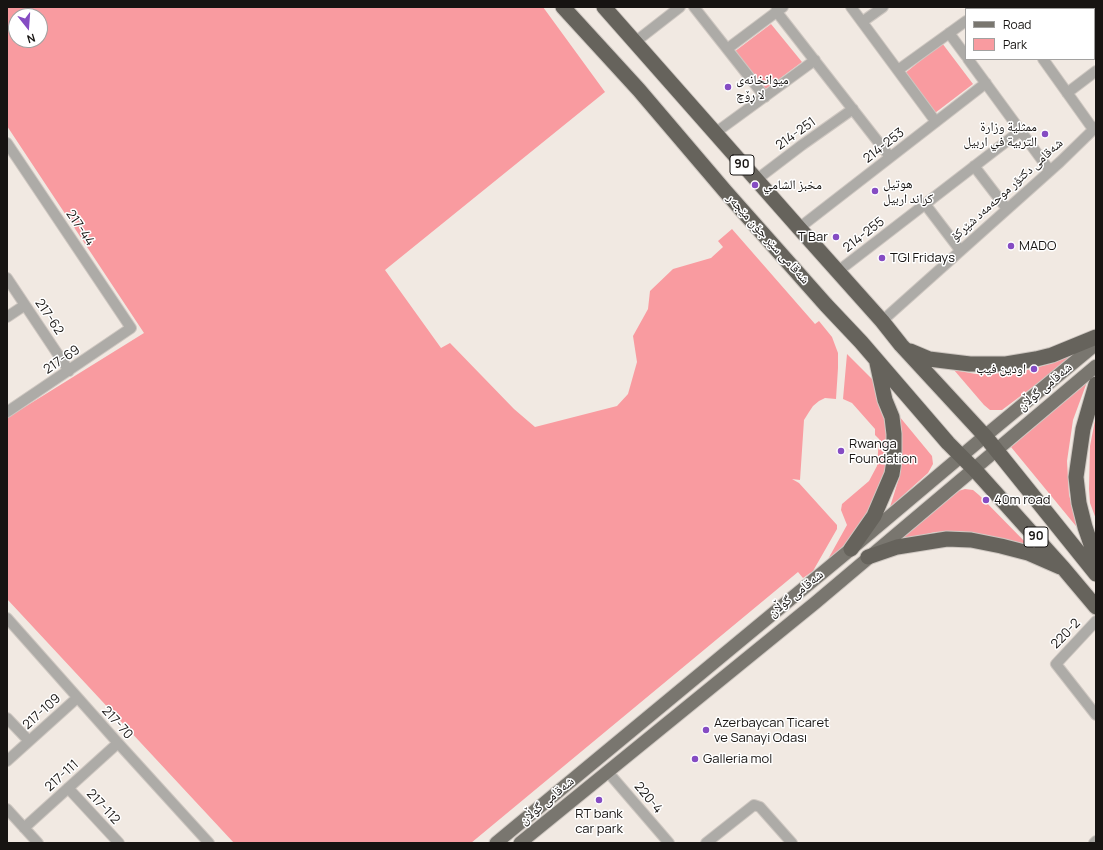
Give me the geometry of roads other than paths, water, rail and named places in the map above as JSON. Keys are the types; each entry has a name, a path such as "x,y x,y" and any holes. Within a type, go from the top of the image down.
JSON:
{"highway":[{"name":"شەقامی سێر جۆن مێجەر","path":"563,7 639,90 725,191 877,360 948,443 974,470"},
{"name":"90","path":"604,7 882,321 901,345 985,436 1096,574"},
{"path":"901,345 910,351 929,358 970,364 1006,364 1036,360 1052,355 1096,336"},
{"path":"851,549 874,516 892,474 894,461 894,434 892,417 885,400 877,360"},
{"path":"1096,384 1083,429 1076,477 1078,503 1096,559"},
{"name":"90","path":"974,470 1064,569 1096,607"},
{"path":"868,558 897,547 922,542 947,539 971,540 1028,553 1064,569"}],"main road":[{"name":"شەقامی گوڵان","path":"496,843 1096,344"},
{"name":"شەقامی گوڵان","path":"520,843 607,770 815,603 1096,366"},
{"path":"617,743 622,740 627,742 630,747 627,754"}],"street":[{"path":"635,42 680,7"},
{"path":"694,7 764,97"},
{"path":"851,7 936,122"},
{"path":"862,22 883,7"},
{"path":"727,49 780,9 815,60 890,157"},
{"path":"898,70 965,21"},
{"path":"949,33 965,55"},
{"path":"715,134 815,60"},
{"path":"969,60 1050,171"},
{"path":"1045,60 1067,93 1095,128"},
{"path":"1067,93 1096,71"},
{"name":"214-253","path":"799,228 986,84"},
{"name":"214-251","path":"756,180 853,109"},
{"name":"شەقامی دکتۆر موحەمەد شێرکۆ","path":"882,321 1050,171 1095,128"},
{"name":"214-255","path":"838,272 1020,130"},
{"name":"217-44","path":"7,143 131,328"},
{"path":"974,166 1007,209"},
{"path":"925,204 960,250"},
{"name":"217-62","path":"7,278 69,371"},
{"path":"7,317 25,305"},
{"name":"217-69","path":"7,412 131,328"},
{"name":"217-70","path":"7,618 77,698 209,843"},
{"name":"220-2","path":"1096,621 1056,664 1096,715"},
{"name":"217-109","path":"7,761 77,698"},
{"path":"7,718 29,741"},
{"name":"217-111","path":"24,828 118,743"},
{"name":"220-4","path":"607,770 669,843"},
{"name":"217-112","path":"68,788 119,843"},
{"path":"706,843 754,805 760,807 792,843"},
{"path":"7,809 38,843"}],"place":[{"name":"میوانخانەی لا ڕۆچ","path":"728,87"},
{"name":"ممثلية وزارة التربية في اربيل","path":"1045,134"},
{"name":"مخبز الشامي","path":"755,185"},
{"name":"هوتيل كراند اربيل","path":"875,191"},
{"name":"T Bar","path":"836,237"},
{"name":"MADO","path":"1011,246"},
{"name":"TGI Fridays","path":"882,258"},
{"name":"اودين فيب","path":"1034,369"},
{"name":"Rwanga Foundation","path":"841,451"},
{"name":"40m road","path":"986,500"},
{"name":"Azerbaycan Ticaret ve Sanayi Odası","path":"706,730"},
{"name":"Galleria mol","path":"695,759"},
{"name":"RT bank car park","path":"599,800"}]}
